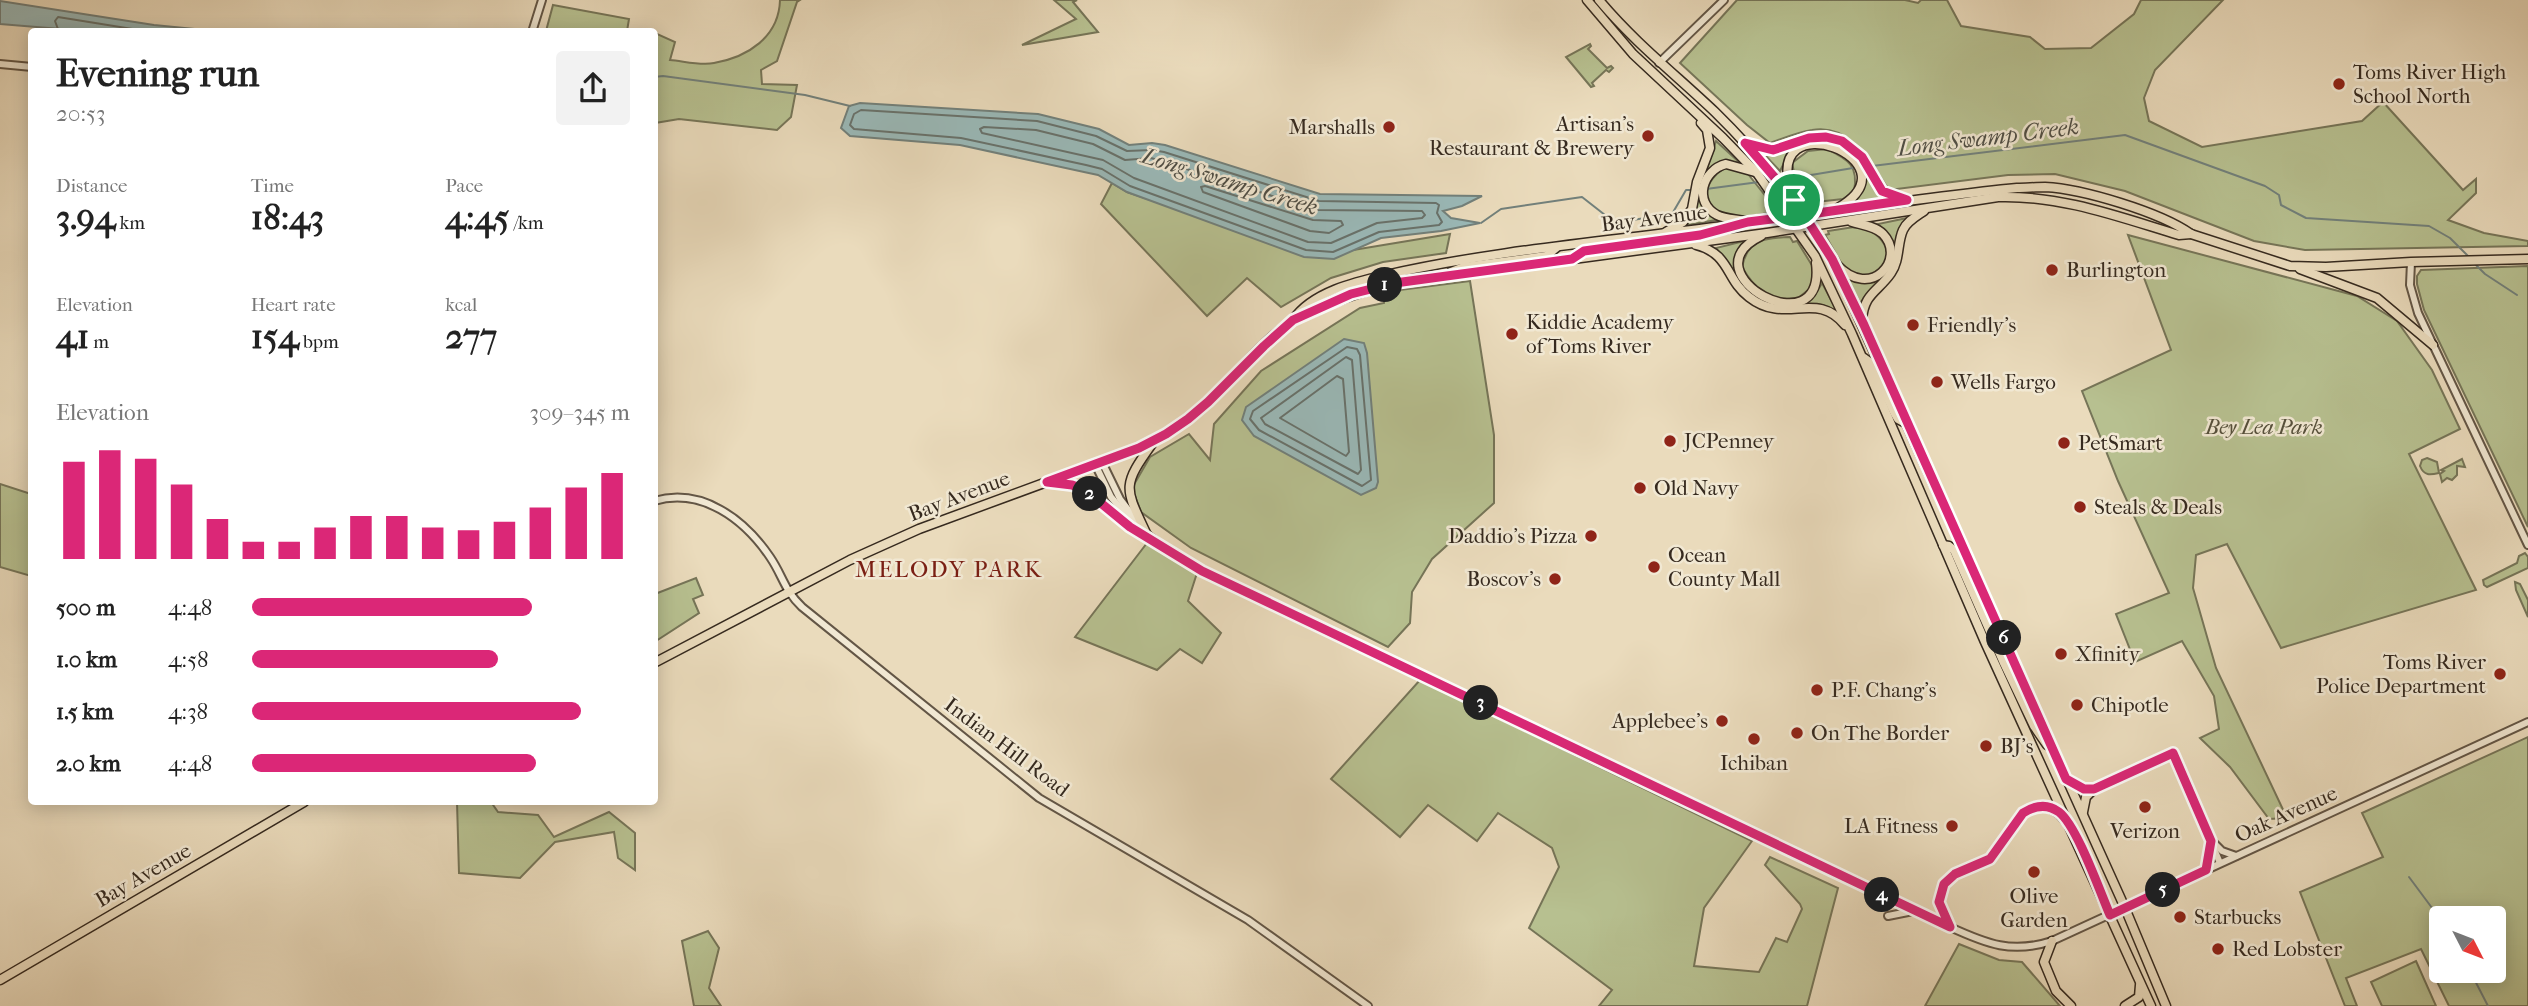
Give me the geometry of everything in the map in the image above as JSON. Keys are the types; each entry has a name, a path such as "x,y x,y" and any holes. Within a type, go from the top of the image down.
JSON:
{"main road":[{"path":"1587,0 1633,54 1758,174 1815,256 1862,356 1990,653 2151,1006"},
{"path":"1599,0 1629,34 1782,179 1832,259 2125,908 2166,1006"},
{"path":"1691,109 1707,130 1710,144 1699,191 1717,215 1748,222"},
{"path":"1745,143 1773,150 1809,138 1826,137 1847,144 1882,191 1907,200"},
{"path":"1782,179 1792,155 1805,146 1816,144 1837,148 1863,167"},
{"path":"1663,234 1684,222 1706,177 1720,166 1726,164 1758,174"},
{"path":"1833,211 1858,194 1863,167"},
{"name":"Bay Avenue","path":"1556,248 1907,200 2046,187 2091,195 2182,227 2191,234 2290,266 2528,259"},
{"name":"Bay Avenue","path":"1293,320 1301,308 1338,289 1373,278 1474,259 1545,256 1572,259 1849,222 1998,197 2046,199 2097,210 2179,235 2191,234"},
{"path":"1862,323 1870,294 1891,274 1903,229 1927,209"},
{"path":"1545,256 1556,248 1559,255 1572,259 1584,251 1700,235 1748,222"},
{"path":"1832,259 1849,275 1864,280 1878,276 1888,263 1890,253 1883,234 1870,227 1849,222"},
{"path":"1767,233 1746,246 1738,262 1738,269 1745,282 1765,298 1795,303 1808,297 1816,285 1815,256"},
{"path":"1689,244 1709,248 1718,255 1741,289 1762,305 1786,310 1825,309 1835,313 1852,334"},
{"name":"Bay Avenue","path":"658,658 788,594 850,560 919,529 1154,440 1198,411 1293,320 1371,288 1439,277 1464,267 1545,256"},
{"path":"2290,266 2377,298 2432,345"},
{"path":"1862,356 1871,363 1898,419 1908,425"},
{"path":"1147,535 1132,501 1129,482 1136,464 1154,440"},
{"path":"1047,482 1072,485 1085,490 1130,527 1147,535"},
{"path":"1933,523 1941,498"},
{"path":"1943,545 1954,551 1980,614 2034,726 2057,759"},
{"path":"2066,779 2084,789 2094,789"},
{"path":"2083,816 2086,797 2094,789"},
{"name":"Bay Avenue","path":"0,980 299,805"},
{"path":"1950,927 1939,902 1944,884 1955,874 1990,859 2023,813 2031,808 2048,807 2059,812 2070,825"},
{"path":"2052,941 2044,962 2056,991 2071,1006"},
{"path":"2125,1006 2139,997 2141,982"}],"street":[{"path":"533,28 541,0"},
{"path":"1660,63 1724,0"},
{"path":"0,64 28,67"},
{"path":"2411,262 2413,300 2528,545"},
{"name":"Oak Avenue","path":"1099,463 1115,504 1147,535 1202,571 1914,911 1982,942 2009,947 2035,946 2052,941 2528,722"},
{"name":"Indian Hill Road","path":"658,499 676,496 700,499 738,522 771,558 788,594 1039,799 1248,920 1368,1006"},
{"path":"2094,789 2173,753 2220,863"},
{"path":"2211,841 2222,851 2236,856"},
{"path":"2206,870 2211,841"},
{"path":"1888,916 1914,911"}],"green space":[{"path":"780,0 800,0 797,2 777,61 761,70 762,84 797,85 791,117 777,130 679,119 658,122 658,34 675,42 670,60 714,63 739,56 759,43 768,35 778,13"},
{"path":"1054,0 1077,0 1073,2 1098,32 1022,45 1076,19"},
{"path":"1737,0 1905,0 1918,3 1921,0 1947,0 1961,26 2030,37 2045,49 2091,48 2134,14 2141,0 2223,0 2155,70 2144,98 2149,121 2202,147 2362,121 2383,102 2463,190 2476,179 2476,193 2448,220 2484,233 2528,241 2528,246 2305,250 2254,241 2125,191 2055,174 2008,175 1889,190 1867,157 1849,139 1826,129 1796,134 1770,143 1680,63"},
{"path":"553,5 629,19 628,28 547,28"},
{"path":"1590,44 1588,49 1607,68 1613,68 1609,72 1606,70 1591,87 1566,57"},
{"path":"1716,141 1740,163 1723,162 1705,175"},
{"path":"1799,146 1787,157 1780,171 1761,151 1772,153"},
{"path":"1827,149 1850,164 1855,175 1854,191 1843,199 1816,202 1797,186 1792,163 1808,151"},
{"path":"1728,167 1748,174 1775,208 1774,212 1732,216 1712,207 1708,201 1708,188 1715,175"},
{"path":"1866,171 1882,198 1853,204 1864,189"},
{"path":"1112,183 1127,192 1317,256 1450,234 1446,253 1383,262 1331,278 1281,307 1247,278 1207,316 1101,204"},
{"path":"1699,191 1709,213 1716,220 1683,226 1693,215"},
{"path":"1947,200 1822,222 1820,217 1821,216"},
{"path":"1912,217 1895,253 1887,233 1878,224"},
{"path":"1854,227 1874,234 1886,247 1886,263 1881,269 1867,276 1856,276 1843,266 1825,235 1829,234 1828,231"},
{"name":"Bey Lea Park","path":"2128,235 2357,296 2397,321 2432,370 2460,429 2409,454 2476,590 2281,648 2227,544 2196,555 2193,588 2216,668 2287,818 2269,819 2230,767 2200,738 2219,729 2214,696 2182,641 2135,662 2116,614 2169,593 2118,481 2082,391 2171,350"},
{"path":"1790,237 1793,242 1797,241 1813,267 1812,287 1798,298 1788,299 1764,293 1742,267 1753,245 1772,238"},
{"path":"1748,240 1737,257 1737,277 1716,248"},
{"path":"2528,266 2528,527 2424,310 2417,276 2421,270"},
{"path":"1847,278 1864,283 1880,280 1860,303"},
{"path":"1470,281 1494,435 1494,503 1432,559 1412,592 1410,623 1388,647 1191,548 1141,512 1132,488 1150,457 1189,434 1210,460 1214,424 1261,371 1360,308 1384,303 1384,292"},
{"path":"1822,283 1837,311 1823,305 1800,306 1815,295"},
{"path":"2427,458 2437,462 2439,473 2423,472 2420,466 2422,460"},
{"path":"2462,459 2465,467 2457,466 2457,475 2452,480 2447,478 2442,482 2440,474 2444,471 2441,470"},
{"path":"0,484 28,493 28,575 0,567"},
{"path":"1147,543 1197,573 1188,601 1221,633 1202,663 1180,649 1157,670 1075,637"},
{"path":"2525,553 2528,557 2528,568 2487,587 2484,585 2483,580 2517,563 2519,556"},
{"path":"696,578 703,595 693,599 699,613 658,640 658,593"},
{"path":"2515,582 2520,584 2528,600 2528,617 2516,590"},
{"path":"1420,680 1752,841 1704,908 1694,966 1759,972 1776,938 1787,942 1802,909 1765,865 1770,857 1838,888 1807,1006 1599,1006 1612,990 1529,928 1559,867 1552,848 1498,813 1477,841 1428,805 1400,837 1331,779"},
{"path":"2528,737 2528,1006 2449,1006 2438,984 2506,984 2506,906 2429,906 2429,965 2421,949 2346,978 2357,1006 2345,1006 2300,892 2383,857 2362,813"},
{"path":"457,805 493,805 498,812 538,815 554,837 609,812 635,833 635,870 618,858 614,832 555,842 520,878 459,873"},
{"path":"708,931 719,948 709,988 721,1006 694,1006 682,941"},
{"path":"1959,944 1999,960 2022,962 2060,1006 1925,1006"},
{"path":"2416,961 2436,1006 2382,1006 2371,982"}],"water":[{"path":"0,1 184,28 48,28 0,24"},
{"path":"860,103 1038,114 1099,129 1129,145 1165,145 1320,194 1482,196 1462,206 1443,211 1451,218 1480,223 1381,238 1334,259 1304,257 1127,192 1098,175 960,145 850,136 841,128 849,106"},
{"path":"1344,339 1364,343 1367,353 1378,482 1376,488 1361,495 1254,436 1242,420 1246,407"}],"waterway":[{"name":"Long Swamp Creek","path":"658,77 805,95 850,106"},
{"name":"Long Swamp Creek","path":"1872,166 2125,135 2265,186 2279,195 2281,205 2306,218 2429,226 2450,238 2468,256"},
{"name":"Long Swamp Creek","path":"1793,178 1853,168"},
{"name":"Long Swamp Creek","path":"1706,189 1759,182"},
{"name":"Long Swamp Creek","path":"1481,223 1501,209 1582,197 1619,222 1672,214 1686,190 1693,190"},
{"name":"Long Swamp Creek","path":"2474,263 2485,274 2517,295"},
{"path":"2409,877 2431,906"},
{"path":"2477,984 2488,1006"}],"place":[{"name":"Toms River High School North","path":"2339,84"},
{"name":"Marshalls","path":"1389,127"},
{"name":"Artisan's Restaurant & Brewery","path":"1648,136"},
{"name":"Burlington","path":"2052,270"},
{"name":"Friendly's","path":"1913,325"},
{"name":"Kiddie Academy of Toms River","path":"1512,334"},
{"name":"Wells Fargo","path":"1937,382"},
{"name":"JCPenney","path":"1670,441"},
{"name":"PetSmart","path":"2064,443"},
{"name":"Old Navy","path":"1640,488"},
{"name":"Steals & Deals","path":"2080,507"},
{"name":"Daddio's Pizza","path":"1591,536"},
{"name":"Ocean County Mall","path":"1654,567"},
{"name":"Boscov's","path":"1555,579"},
{"name":"Xfinity","path":"2061,654"},
{"name":"Toms River Police Department","path":"2500,674"},
{"name":"P.F. Chang's","path":"1817,690"},
{"name":"Chipotle","path":"2077,705"},
{"name":"Applebee's","path":"1722,721"},
{"name":"On The Border","path":"1797,733"},
{"name":"Ichiban","path":"1754,739"},
{"name":"BJ's","path":"1986,746"},
{"name":"Verizon","path":"2145,807"},
{"name":"LA Fitness","path":"1952,826"},
{"name":"Olive Garden","path":"2034,872"},
{"name":"Starbucks","path":"2180,917"},
{"name":"Red Lobster","path":"2218,949"}],"district":[{"name":"MELODY PARK","path":"949,569"}],"route":[{"path":"1794,200 1745,143 1773,150 1816,137 1842,141 1862,157 1882,191 1907,200 1804,215 1832,259 1864,325 2066,779 2084,789 2094,789 2173,753 2211,841 2206,870 2110,915 2070,825 2059,812 2048,807 2031,808 2023,813 1990,859 1955,874 1944,884 1939,902 1950,927 1202,571 1130,527 1085,490 1072,485 1047,482 1139,448 1166,434 1208,402 1293,320 1351,294 1395,283 1572,259 1584,251 1700,235 1748,222 1804,215 1794,200"}]}
